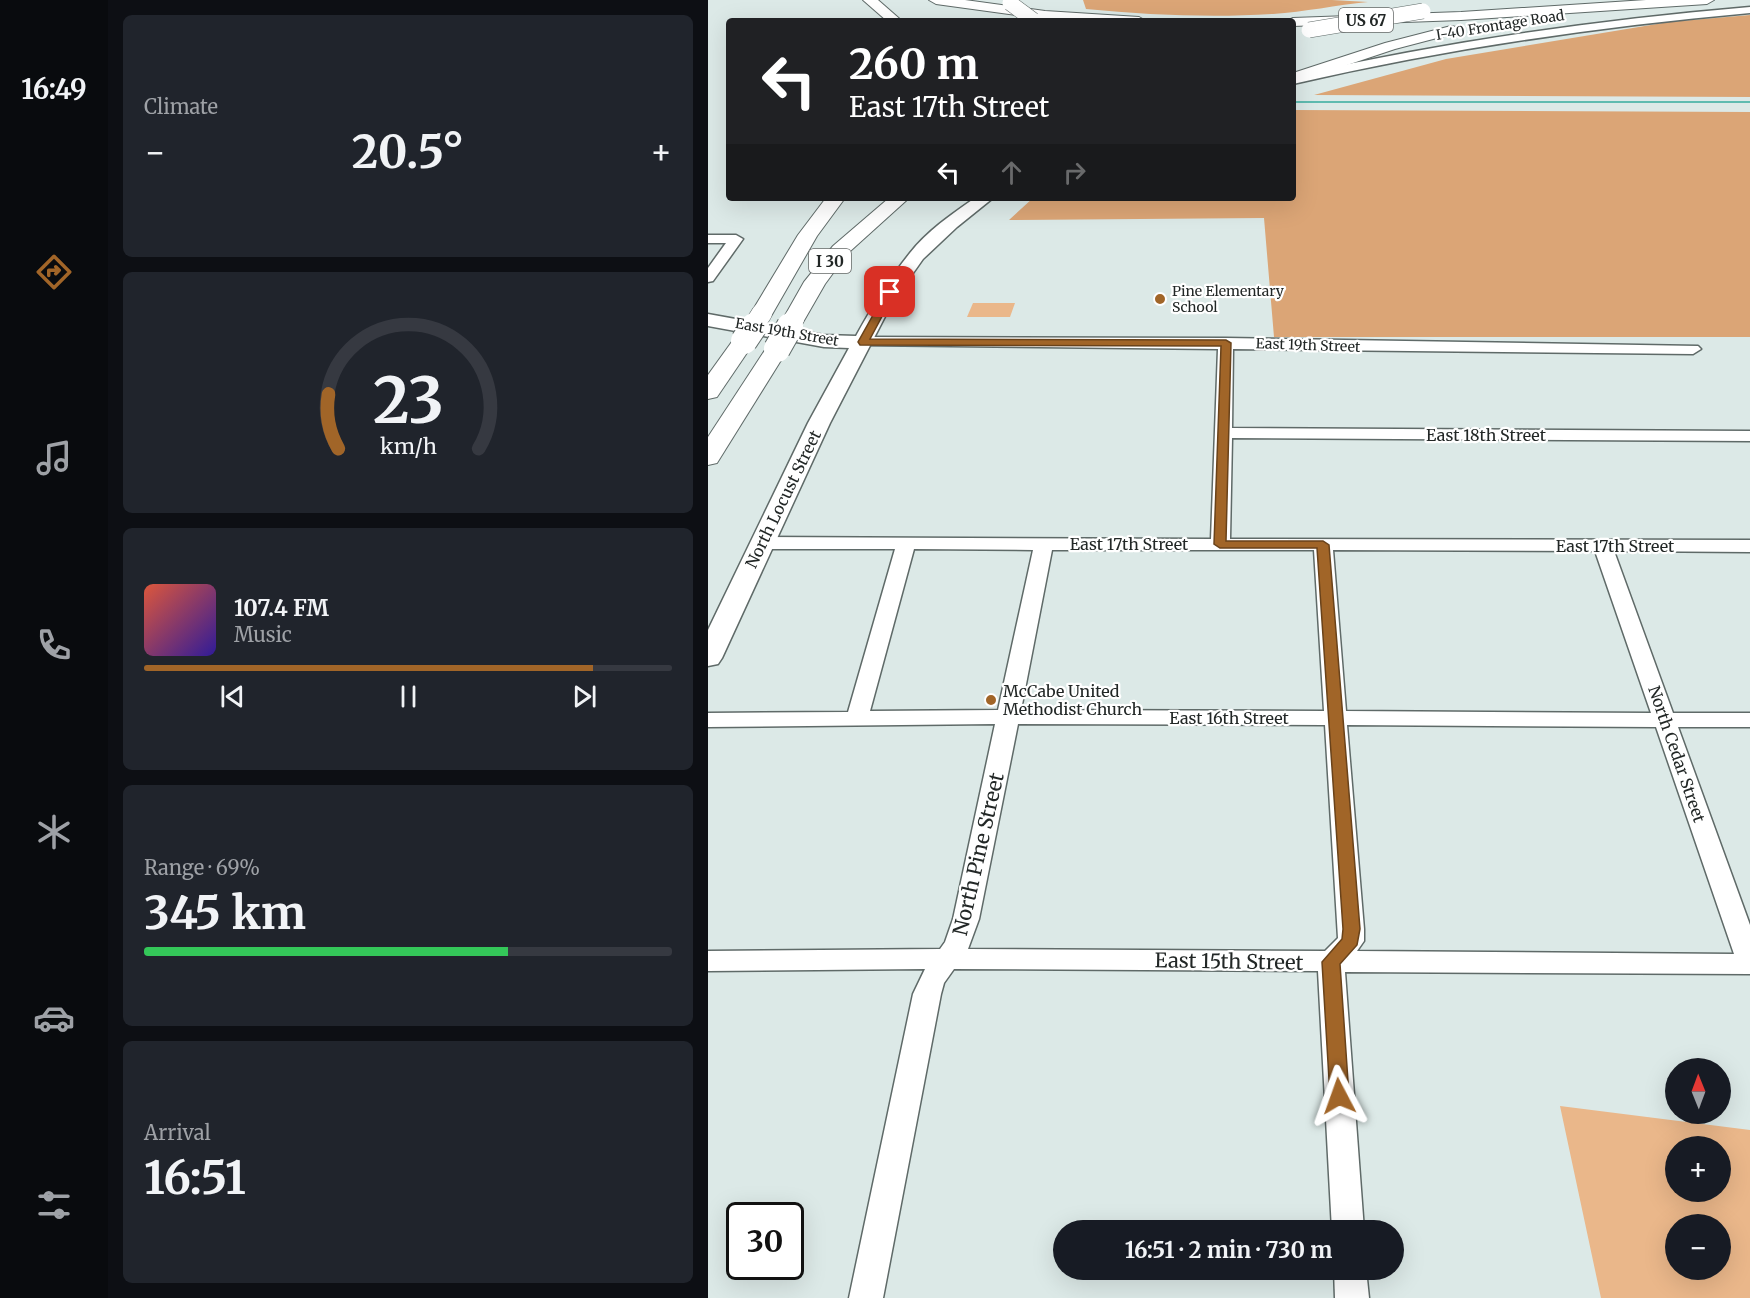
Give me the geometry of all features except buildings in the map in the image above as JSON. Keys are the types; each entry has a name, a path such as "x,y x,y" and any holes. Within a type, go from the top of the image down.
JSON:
{"highway":[{"path":"870,0 891,18"},
{"path":"936,0 1045,15 1092,18"},
{"name":"US 67","path":"1296,32 1423,11 1536,0"},
{"path":"1296,23 1707,0"},
{"path":"1006,2 1031,18"},
{"name":"US 67","path":"1296,23 1451,2"},
{"path":"1027,3 1034,18"},
{"path":"1296,78 1442,32 1497,21 1597,7"},
{"path":"881,215 897,201"},
{"path":"881,215 907,201"},
{"name":"I 30","path":"708,392 762,313 828,203"},
{"name":"I 30","path":"708,457 777,349 815,282 840,250 881,215"},
{"path":"708,383 727,366"}],"main road":[{"name":"I-40 Frontage Road","path":"1296,78 1398,57 1503,39 1615,23 1750,10"},
{"name":"North Locust Street","path":"708,658 819,423 883,303 917,255 951,223 981,201"},
{"name":"East 19th Street","path":"708,320 824,341 863,342"}],"street":[{"path":"708,239 736,239 708,278"},
{"name":"East 19th Street","path":"863,342 1226,343 1337,347 1693,349"},
{"path":"1220,544 1226,343"},
{"name":"East 18th Street","path":"1223,433 1750,436"},
{"name":"East 17th Street","path":"761,543 1750,546"},
{"path":"857,718 906,543"},
{"name":"North Pine Street","path":"866,1298 927,994 932,980 957,945 966,919 1044,544"},
{"path":"1323,545 1351,929 1351,941 1331,962 1347,1220"},
{"name":"North Cedar Street","path":"1603,546 1750,963"},
{"name":"East 16th Street","path":"708,720 1008,717 1750,720"},
{"name":"East 15th Street","path":"708,961 947,958 1750,963"},
{"path":"1351,1280 1352,1298"}],"shaded area":[{"path":"1083,0 1368,2 1285,13 1203,16 1086,9"},
{"path":"1750,15 1750,97 1314,95 1446,59 1669,22"},
{"path":"1296,110 1750,112 1750,337 1274,337 1264,218 1009,220 1030,201 1296,201"},
{"path":"973,303 1015,303 1010,317 967,317"},
{"path":"1560,1106 1665,1119 1665,1124 1702,1124 1750,1130 1750,1298 1601,1298"}],"waterway":[{"path":"1296,102 1750,102"}],"place":[{"name":"Pine Elementary School","path":"1160,299"},
{"name":"McCabe United Methodist Church","path":"991,700"}],"route":[{"path":"890,292 863,342 1226,343 1220,544 1323,545 1351,929 1351,941 1331,962 1339,1096"}]}
